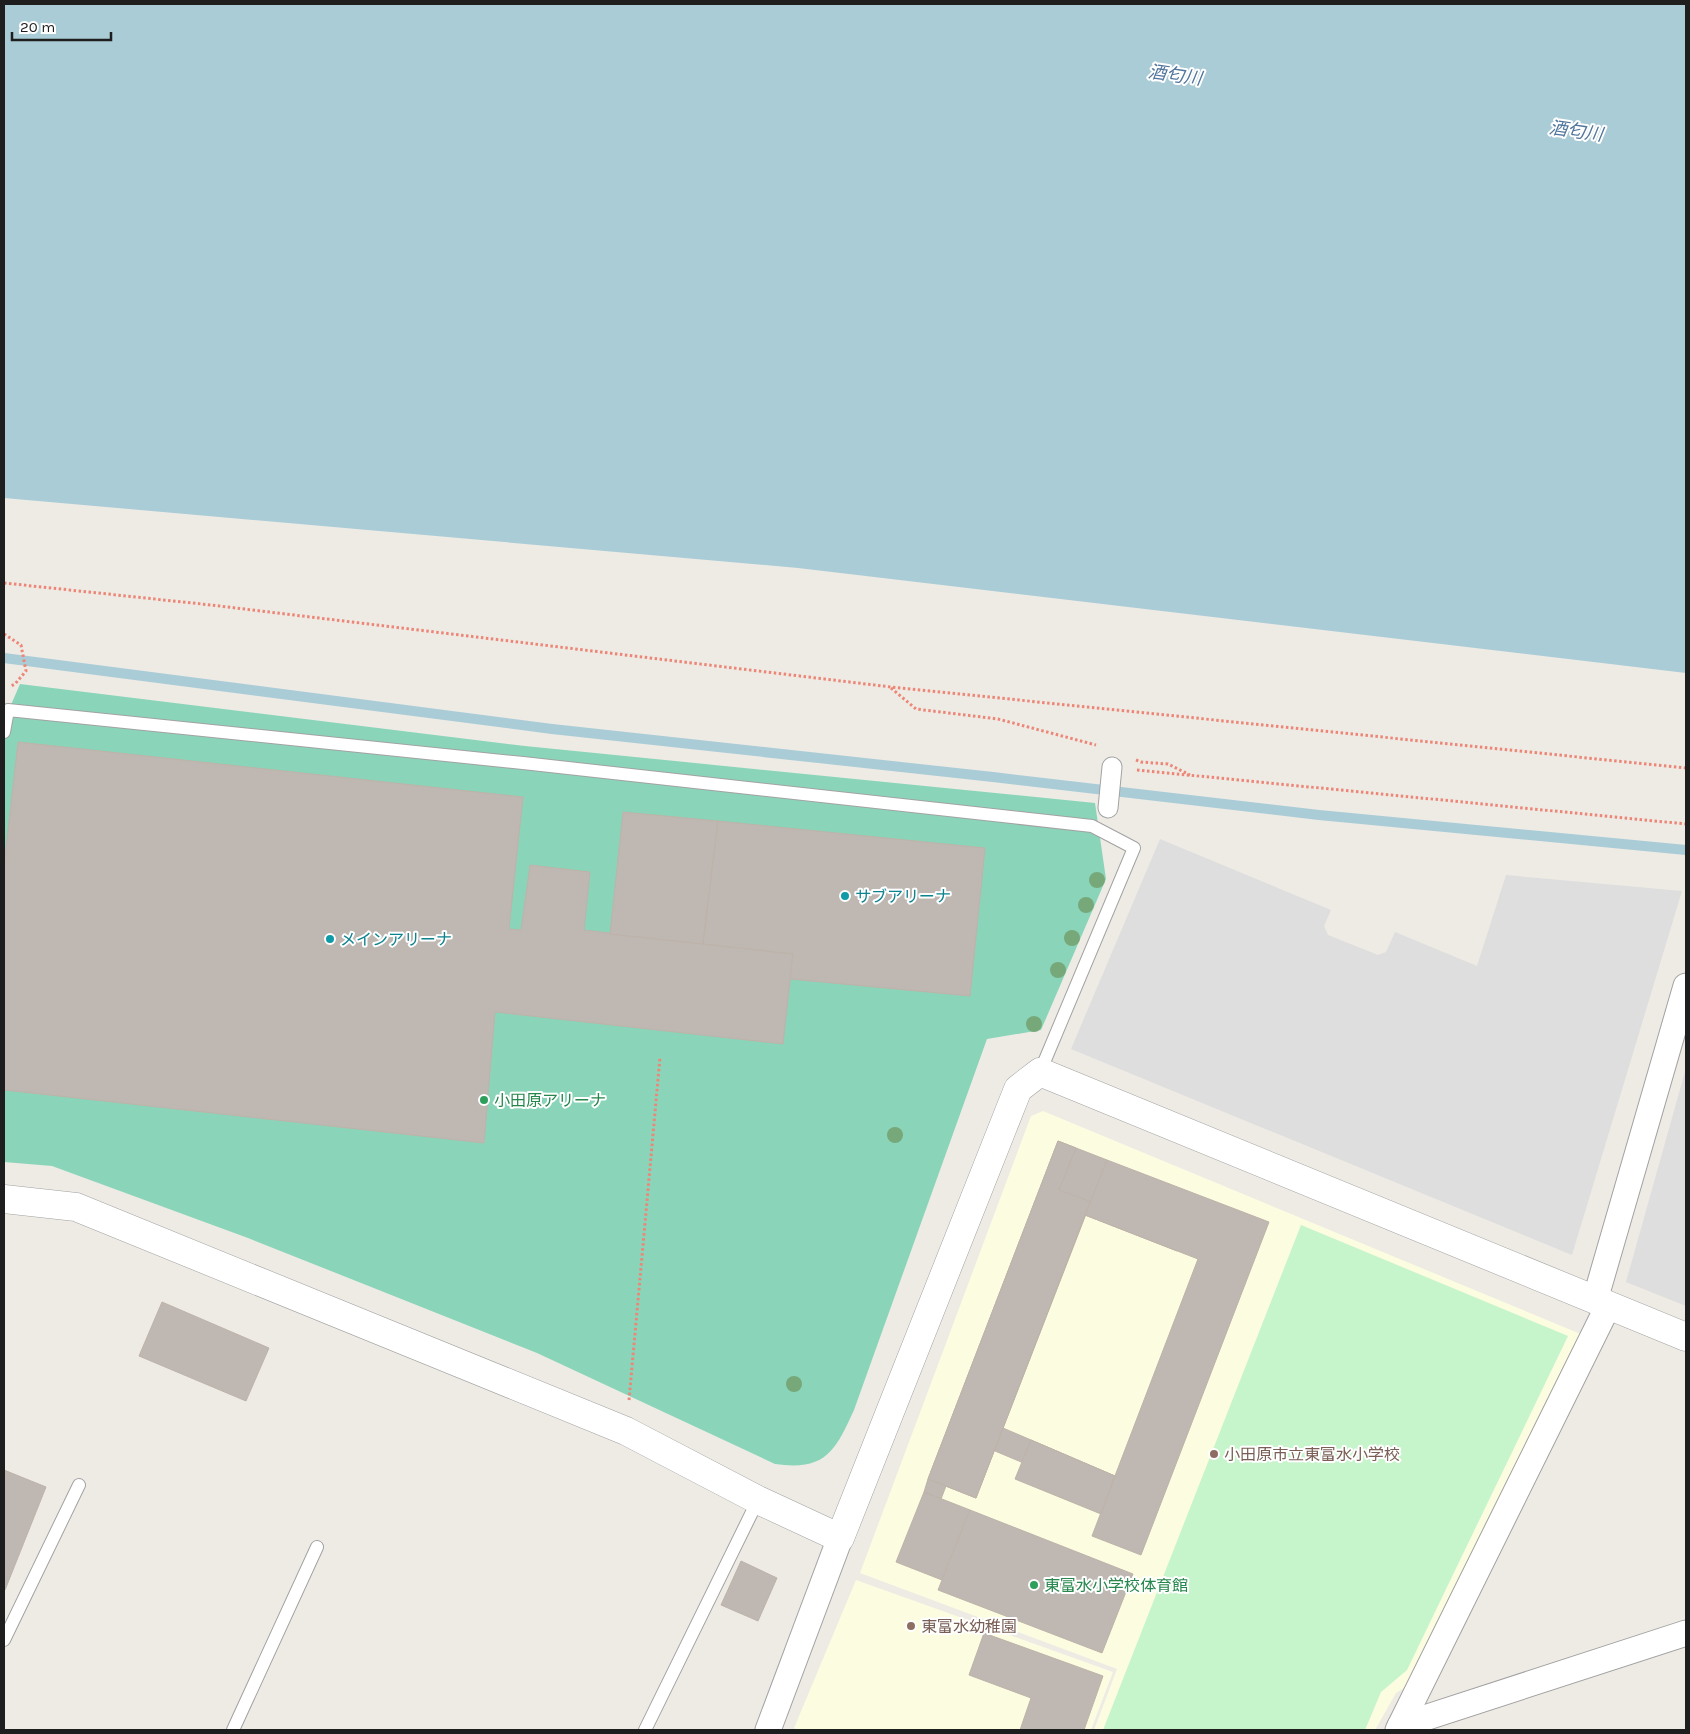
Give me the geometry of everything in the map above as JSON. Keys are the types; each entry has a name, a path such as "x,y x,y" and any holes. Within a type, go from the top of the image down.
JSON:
{"street":[{"path":"1108,808 1112,758"},
{"path":"1399,1728 1602,1303 1686,986"},
{"path":"768,1730 840,1538 1018,1089 1040,1072 1686,1337"},
{"path":"4,1199 76,1207 626,1431 758,1500 840,1538"},
{"path":"1399,1728 1686,1632"}],"lane":[{"path":"4,732 6,710 513,762 1092,826 1134,848 1040,1072"},
{"path":"4,1640 79,1485"},
{"path":"645,1730 758,1500"},
{"path":"233,1730 317,1546"}],"path":[{"path":"4,583 230,607 891,687 1686,768"},
{"path":"4,634 20,645 26,671 15,684 4,689"},
{"path":"891,687 916,709 998,719 1112,758 1192,776 1686,824"},
{"path":"1112,758 1168,764 1192,776"},
{"path":"626,1431 660,1057"}],"shaded area":[{"path":"1160,839 1331,910 1324,926 1328,935 1378,955 1386,952 1395,932 1477,966 1506,875 1682,891 1572,1255 1071,1049"},
{"path":"1686,1068 1686,1306 1626,1282"},
{"name":"小田原市立東富水小学校","path":"1043,1111 1583,1335 1409,1685 1396,1693 1375,1730 1094,1730 1117,1669 860,1573 1031,1116"},
{"name":"東富水幼稚園","path":"856,1580 1113,1672 1091,1730 799,1730 794,1728"}],"green space":[{"name":"小田原アリーナ","path":"20,684 525,746 1095,803 1106,879 1041,1030 987,1039 854,1410 834,1447 817,1461 792,1465 775,1464 537,1353 248,1238 52,1166 4,1162 4,721"},
{"path":"1301,1225 1568,1336 1407,1670 1381,1692 1365,1730 1103,1730"}],"water":[{"name":"酒匂川","path":"4,4 1686,4 1686,673 798,568 4,498"}],"building":[{"name":"メインアリーナ","path":"18,742 523,797 509,929 521,930 530,865 590,872 584,930 793,954 783,1044 495,1012 484,1143 4,1090 4,865"},
{"path":"623,812 718,821 703,944 610,934"},
{"name":"サブアリーナ","path":"718,821 985,848 970,996 790,979 793,954 703,944"},
{"path":"1058,1141 1107,1160 976,1498 928,1479"},
{"path":"1058,1141 1076,1148 1059,1190 1183,1236 1177,1251 1085,1215 976,1498 928,1479"},
{"path":"1107,1160 1269,1222 1141,1555 1092,1536 1198,1259 1085,1215"},
{"path":"162,1302 269,1348 246,1401 139,1356"},
{"path":"1003,1428 1115,1476 1107,1498 995,1451"},
{"path":"1031,1440 1115,1476 1101,1514 1015,1479"},
{"path":"4,1470 46,1487 5,1590 4,1589"},
{"path":"928,1479 946,1486 941,1499 924,1492"},
{"path":"924,1492 970,1510 942,1580 896,1562"},
{"name":"東富水小学校体育館","path":"970,1510 1133,1574 1102,1653 938,1590"},
{"path":"741,1561 777,1578 758,1621 721,1605"},
{"path":"984,1633 1103,1676 1084,1730 1020,1730 1031,1698 969,1675"}],"waterway":[{"path":"4,658 552,729 1319,815 1686,850"}],"place":[{"name":"サブアリーナ","path":"845,896"},
{"name":"メインアリーナ","path":"330,939"},
{"name":"小田原アリーナ","path":"484,1100"},
{"name":"小田原市立東富水小学校","path":"1214,1454"},
{"name":"東富水小学校体育館","path":"1034,1585"},
{"name":"東富水幼稚園","path":"911,1626"}]}
